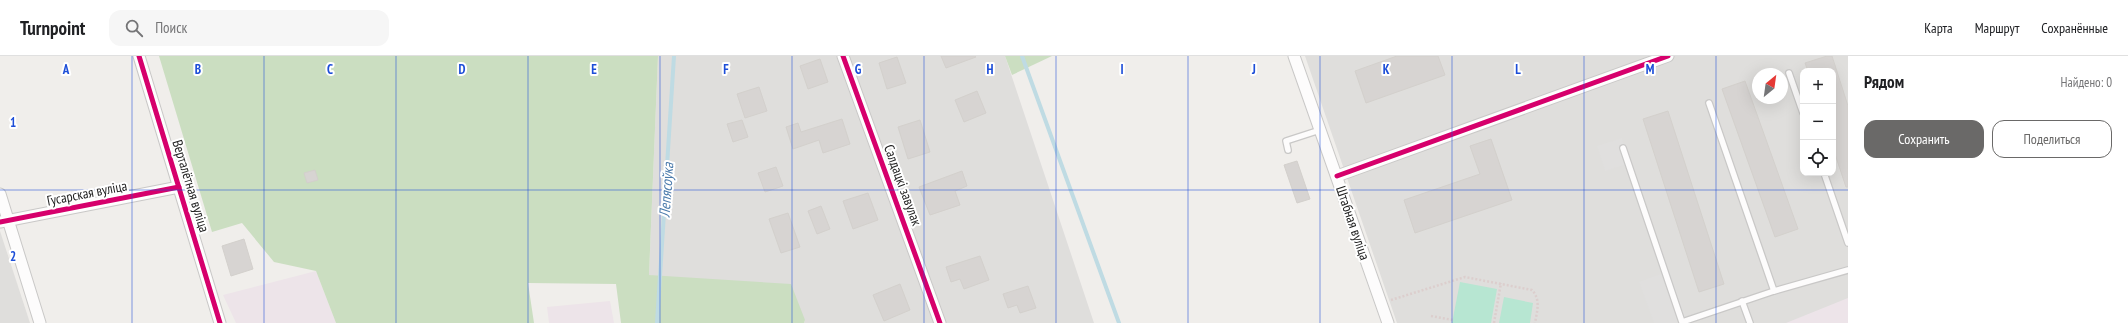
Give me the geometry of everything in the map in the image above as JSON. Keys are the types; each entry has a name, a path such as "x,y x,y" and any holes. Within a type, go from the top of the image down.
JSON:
{"street":[{"name":"Верталётная вуліца","path":"139,56 220,323"},
{"name":"Салдацкі завулак","path":"843,56 940,323"},
{"name":"Штабная вуліца","path":"1294,56 1388,323"},
{"path":"1337,176 1668,56"},
{"name":"Гусарская вуліца","path":"4,221 179,187"},
{"path":"0,194 4,221 40,323"}],"lane":[{"path":"1789,73 1800,104"},
{"path":"1709,103 1774,291"},
{"path":"1288,150 1286,141 1320,130"},
{"path":"1623,148 1682,322 1742,301 1848,270"},
{"path":"1825,176 1848,243"},
{"path":"1742,301 1750,323"}],"path":[{"path":"1381,303 1465,277 1532,290 1536,295 1538,302 1535,323"},
{"path":"1494,323 1501,283"},
{"path":"1431,316 1453,320"}],"shaded area":[{"path":"658,56 1005,56 1094,323 804,323 805,320 649,275"},
{"path":"1305,56 1848,56 1848,323 1397,323"},
{"path":"1622,138 1630,163 1605,171 1597,146"},
{"path":"0,231 30,323 0,323"},
{"path":"316,271 336,323 236,323 223,295"},
{"path":"1669,271 1688,323 1654,323 1639,282"},
{"path":"1848,298 1848,323 1786,323"},
{"path":"610,301 614,323 549,323 547,307"}],"green space":[{"path":"159,56 658,56 649,275 791,284 805,320 804,323 621,323 616,284 528,283 534,323 336,323 316,271 274,262 242,223 212,232"},
{"path":"1005,56 1052,56 1012,75"},
{"path":"1460,282 1497,289 1491,323 1452,323"},
{"path":"1504,297 1533,303 1530,323 1499,323"}],"building":[{"path":"941,56 975,56 976,57 946,68"},
{"path":"1397,56 1438,56 1445,75 1366,103 1355,71"},
{"path":"1827,56 1832,56 1836,68 1807,68 1805,63"},
{"path":"897,57 906,83 887,89 879,63"},
{"path":"820,59 828,82 808,89 800,66"},
{"path":"1836,68 1848,106 1848,187 1846,187 1836,157"},
{"path":"1745,81 1798,229 1775,237 1722,89"},
{"path":"759,87 767,111 745,118 737,94"},
{"path":"977,91 986,113 964,122 955,100"},
{"path":"1668,111 1724,284 1699,292 1643,119"},
{"path":"842,119 850,144 823,153 819,140 793,149 786,127 798,123 801,132"},
{"path":"742,120 748,137 733,142 727,124"},
{"path":"920,120 930,152 908,159 898,127"},
{"path":"1491,139 1512,200 1415,233 1404,200 1480,174 1470,146"},
{"path":"1297,161 1310,199 1297,203 1284,165"},
{"path":"776,167 783,186 765,192 758,173"},
{"path":"315,170 318,180 307,183 304,173"},
{"path":"962,171 967,186 955,191 960,205 930,215 919,187"},
{"path":"868,193 878,220 853,229 843,201"},
{"path":"821,206 830,229 817,234 808,211"},
{"path":"788,213 800,247 781,253 769,219"},
{"path":"244,239 253,269 231,276 222,246"},
{"path":"980,256 989,280 964,289 960,279 951,282 946,267"},
{"path":"900,284 910,310 884,321 873,295"},
{"path":"1028,286 1036,308 1020,313 1017,305 1008,308 1003,294"}],"waterway":[{"name":"Лепясоўка","path":"657,323 674,56"},
{"path":"1022,56 1119,323"}],"cycle path":[{"path":"139,56 220,323"},
{"path":"843,56 940,323"},
{"path":"1337,176 1668,56"},
{"path":"0,222 179,187"}]}
